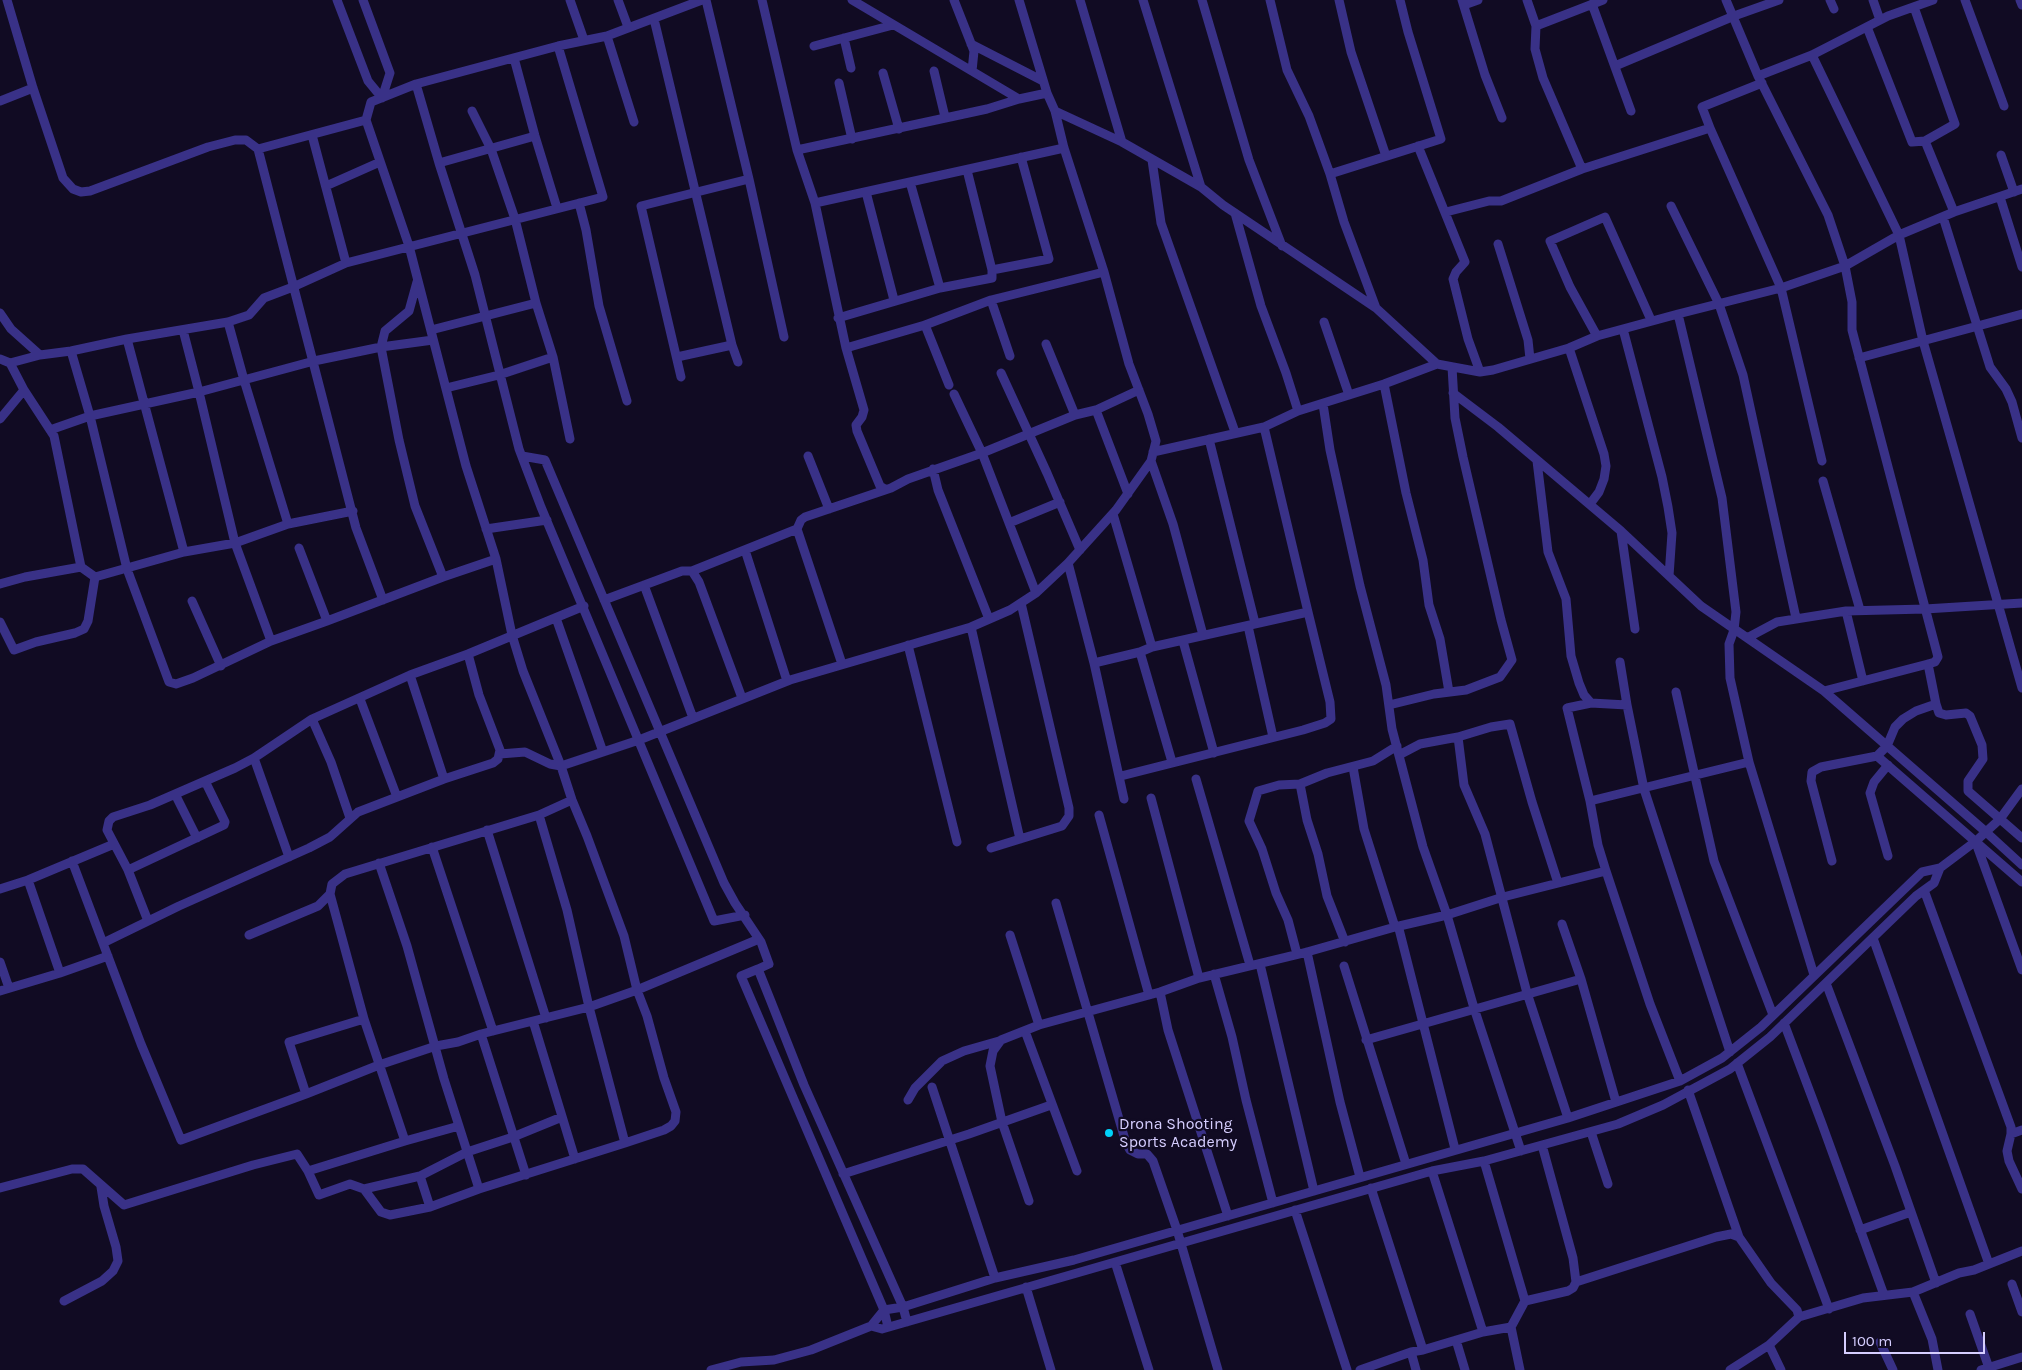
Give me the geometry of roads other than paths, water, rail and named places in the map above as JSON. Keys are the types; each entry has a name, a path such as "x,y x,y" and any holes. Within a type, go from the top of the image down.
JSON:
{"street":[{"path":"7,0 33,88 63,178 73,189 81,192 90,191 208,147 236,140 246,140 258,149 356,528 383,600"},
{"path":"337,0 368,81 382,98"},
{"path":"363,0 390,73 382,98"},
{"path":"570,0 584,40"},
{"path":"618,0 628,27"},
{"path":"364,1189 381,1212 390,1215 430,1206 625,1143 671,1126 675,1121 676,1112 664,1078 647,1016 637,990 624,936 572,800 561,766 523,671 512,635 496,560 466,466 409,246 366,120 371,102 416,84 558,46 607,36 654,19 682,3 702,0"},
{"path":"706,0 749,179 784,337"},
{"path":"762,0 797,150 815,203 838,318 864,410 862,417 856,425 880,486 885,489"},
{"path":"852,0 1019,99"},
{"path":"954,0 974,51 972,72"},
{"path":"500,754 524,752 550,764 561,766 639,740 742,698 787,682 971,627 1021,603 1036,593 1068,563 1113,514 1128,494 1152,457 1156,441 1120,333 1104,272 1019,0"},
{"path":"1080,0 1122,142"},
{"path":"1143,0 1201,187"},
{"path":"1202,0 1249,160 1282,246"},
{"path":"1270,0 1287,70 1309,116 1330,174 1344,222 1376,308"},
{"path":"1339,0 1352,52 1386,156"},
{"path":"1330,174 1441,139 1400,0"},
{"path":"1478,0 1463,2 1485,75 1502,118"},
{"path":"1527,0 1536,26 1535,49 1543,78 1582,169"},
{"path":"1726,0 1760,79 1828,215 1845,266 1852,302 1852,330 1938,657 1935,662 1824,691"},
{"path":"1615,66 1734,16 1780,0"},
{"path":"1830,0 1834,9"},
{"path":"1872,0 1880,20"},
{"path":"1822,461 1781,288 1702,107 1812,56 1880,20 1918,4 1933,0"},
{"path":"1965,0 2004,106"},
{"path":"2020,0 2022,5"},
{"path":"1536,26 1599,1 1615,66 1631,111"},
{"path":"1867,27 1912,142 1924,141 1954,124 1918,4"},
{"path":"654,19 732,345 738,362"},
{"path":"814,46 893,25"},
{"path":"607,36 634,122"},
{"path":"844,38 851,68"},
{"path":"971,44 1043,81"},
{"path":"10,364 128,338 228,322 249,315 264,298 346,263 460,232 602,197 558,46"},
{"path":"1812,56 1899,235 1923,340 2022,688"},
{"path":"514,58 557,208"},
{"path":"934,71 945,117"},
{"path":"883,73 899,129"},
{"path":"839,83 852,139"},
{"path":"416,84 460,232 475,274 499,375 522,456 547,520 714,921 745,915"},
{"path":"0,101 33,88"},
{"path":"797,150 899,129 945,117 987,109 1019,99 1047,94"},
{"path":"472,110 491,149 515,219 536,303 554,357 570,439"},
{"path":"1055,111 1122,142 1201,187 1235,214 1376,308 1437,364 1480,372 1569,348 1597,336 1651,320 1781,288 1845,266 1899,235 1954,212 2018,191 2001,155"},
{"path":"258,149 366,120"},
{"path":"1446,212 1483,202 1501,201 1647,146 1710,128"},
{"path":"312,135 346,263"},
{"path":"439,163 535,136"},
{"path":"1924,141 1954,212"},
{"path":"1418,146 1466,262 1452,279 1468,339 1480,372"},
{"path":"815,203 1064,148"},
{"path":"992,270 1049,259 1021,157"},
{"path":"1152,160 1161,223 1235,432"},
{"path":"326,186 380,162"},
{"path":"838,318 940,288 992,278 992,270 967,170"},
{"path":"681,377 641,206 749,179"},
{"path":"910,182 940,288"},
{"path":"866,192 894,300"},
{"path":"2000,197 2022,267"},
{"path":"579,202 586,230 599,306 627,401"},
{"path":"1671,206 1719,304 1743,375 1796,618"},
{"path":"1235,214 1261,306 1298,411"},
{"path":"1597,336 1570,287 1550,241 1605,217 1651,320"},
{"path":"1943,217 1990,367 2006,389 2012,402 2022,438"},
{"path":"1498,244 1528,340 1530,359"},
{"path":"846,348 925,325 991,300 1104,272"},
{"path":"418,280 409,311 385,330 381,347 415,506 442,577"},
{"path":"991,300 1010,356"},
{"path":"50,430 90,416 199,392 314,361 432,335 536,303"},
{"path":"0,314 11,329 40,356"},
{"path":"1678,314 1722,498 1736,612 1734,630 1729,644 1730,678 1749,762 1814,975"},
{"path":"1859,358 2022,314"},
{"path":"228,322 288,524"},
{"path":"1324,322 1349,396"},
{"path":"925,325 948,385"},
{"path":"1623,329 1666,499 1672,533 1669,576"},
{"path":"182,330 199,392 235,543 271,641"},
{"path":"128,338 143,404 184,552"},
{"path":"1046,344 1076,415"},
{"path":"677,357 732,345"},
{"path":"1569,348 1604,454 1606,466 1599,492 1590,504"},
{"path":"71,351 90,416 127,568 169,682 176,684 221,666 271,641 442,577 496,560"},
{"path":"446,388 499,375 554,357"},
{"path":"0,359 10,364 24,390 54,436 81,567 95,577"},
{"path":"1152,457 1235,432 1264,427 1298,411 1349,396 1437,364"},
{"path":"1389,705 1466,690 1500,676 1512,660 1500,620 1455,418 1452,367"},
{"path":"1001,373 1080,550"},
{"path":"1384,384 1406,493 1423,560 1429,605 1440,639 1449,692"},
{"path":"0,418 24,390"},
{"path":"604,600 682,571 692,571 797,529 805,517 885,489 933,469 982,453 1076,415 1096,410 1139,390"},
{"path":"1453,393 1498,427 1590,504 1701,606 1824,691 2022,865"},
{"path":"954,394 982,453 1036,593"},
{"path":"1323,404 1334,468 1360,586 1386,685 1399,755 1423,847 1447,915 1474,1008 1521,1151"},
{"path":"1096,410 1128,494"},
{"path":"1121,776 1303,730 1331,719 1330,702 1264,427"},
{"path":"1209,439 1251,625 1273,737"},
{"path":"522,456 545,460 724,884 759,940 769,964 741,976 884,1310 888,1327"},
{"path":"808,456 829,509"},
{"path":"1152,457 1204,635"},
{"path":"1537,461 1548,552 1566,599 1571,656 1584,695 1591,703"},
{"path":"933,469 938,490 989,619"},
{"path":"1823,481 1860,610"},
{"path":"1009,523 1060,502"},
{"path":"95,577 184,552 235,543 288,524 353,511"},
{"path":"1113,514 1152,646"},
{"path":"486,529 547,520"},
{"path":"797,529 842,664"},
{"path":"1621,531 1636,629"},
{"path":"299,548 328,621"},
{"path":"745,550 787,682"},
{"path":"1068,563 1121,776 1124,799"},
{"path":"0,584 25,577 81,567"},
{"path":"692,571 699,582 742,698"},
{"path":"0,622 14,650 84,629 88,621 95,577"},
{"path":"644,585 693,718"},
{"path":"192,601 221,666"},
{"path":"991,848 1062,826 1068,816 1069,808 1021,603"},
{"path":"1747,638 1777,622 1846,611 1998,606 2022,603"},
{"path":"148,921 128,870 107,830 109,821 113,817 175,794 254,758 312,719 410,675 468,654 584,606"},
{"path":"1846,611 1863,681"},
{"path":"1094,663 1140,652 1152,646 1308,612"},
{"path":"556,618 603,752"},
{"path":"971,627 1020,839"},
{"path":"1183,640 1214,753"},
{"path":"908,645 957,842"},
{"path":"1140,652 1172,762"},
{"path":"103,943 330,837 358,812 444,779 493,763 500,754 499,745 479,695 468,654"},
{"path":"1620,662 1644,789 1730,1052"},
{"path":"1928,664 1939,713 1946,715 1966,713 1972,720 1984,752 1983,758 1968,781 1968,791 2022,838"},
{"path":"410,675 444,779"},
{"path":"1676,692 1714,861 1773,1015"},
{"path":"360,698 397,797"},
{"path":"1627,705 1591,703 1567,708 1590,801 1598,845 1650,1004 1680,1081"},
{"path":"1832,861 1811,781 1812,772 1820,767 1876,756 1887,746 1895,727 1903,720 1916,711 1936,704"},
{"path":"312,719 331,762 350,818"},
{"path":"1399,755 1420,744 1510,724 1558,883"},
{"path":"1458,737 1464,785 1485,834 1527,993 1568,1118"},
{"path":"1297,954 1288,920 1276,894 1262,849 1249,821 1258,791 1279,785 1300,784 1327,773 1373,761 1397,746"},
{"path":"1876,756 2022,882"},
{"path":"254,758 289,857"},
{"path":"1590,801 1749,762"},
{"path":"1888,765 1874,782 1870,793 1888,856"},
{"path":"1352,766 1364,829 1397,928 1455,1150"},
{"path":"1196,779 1250,966"},
{"path":"128,870 221,827 225,822 205,781"},
{"path":"1300,784 1307,820 1318,854 1327,896 1345,942"},
{"path":"711,1370 774,1360 811,1350 871,1326 884,1310 903,1307 995,1278 1074,1260 1228,1216 1568,1118 1680,1081 1730,1052 1773,1015 1922,872 1940,868 1986,832 2000,819 2022,789"},
{"path":"175,794 197,838"},
{"path":"1151,798 1199,978"},
{"path":"404,1141 364,1019 330,894 332,884 337,878 345,874 539,815 572,800"},
{"path":"539,815 567,910 589,1007 625,1143"},
{"path":"1099,815 1149,995"},
{"path":"487,830 546,1018"},
{"path":"1976,841 2022,970"},
{"path":"0,889 28,880 114,844"},
{"path":"432,847 494,1031"},
{"path":"72,861 141,1044 181,1140 379,1065 436,1046 458,1042 481,1034 589,1007 637,990 759,940"},
{"path":"379,863 407,946 444,1079 479,1189"},
{"path":"871,1326 882,1329 1432,1170 1484,1161 1542,1146 1618,1124 1663,1105 1730,1069 1784,1023 1924,890 1934,883 1940,868"},
{"path":"908,1100 915,1088 942,1061 964,1051 1002,1040 1039,1025 1160,992 1199,978 1307,952 1447,915 1503,897 1606,871"},
{"path":"28,880 60,973"},
{"path":"1924,890 2011,1126 2007,1152 2009,1161 2022,1189"},
{"path":"249,935 318,906 330,894"},
{"path":"1056,903 1126,1143 1130,1150 1138,1154 1147,1154 1151,1158 1177,1230 1218,1370"},
{"path":"1562,924 1581,979 1616,1102"},
{"path":"1010,935 1039,1025"},
{"path":"1873,938 1989,1264"},
{"path":"1307,952 1340,1102 1360,1177"},
{"path":"0,962 4,989 60,973 108,956"},
{"path":"1260,964 1314,1191"},
{"path":"1344,966 1406,1164"},
{"path":"758,969 801,1078 903,1307 907,1322"},
{"path":"1214,974 1273,1203"},
{"path":"1366,1040 1581,979"},
{"path":"1826,983 1936,1283"},
{"path":"1160,992 1168,1030 1228,1216"},
{"path":"306,1094 289,1042 364,1019"},
{"path":"533,1021 575,1159"},
{"path":"1784,1023 1884,1295"},
{"path":"1025,1031 1077,1172"},
{"path":"481,1034 526,1174"},
{"path":"1002,1040 993,1051 990,1066 1002,1122 1029,1201"},
{"path":"1737,1063 1829,1309"},
{"path":"932,1087 995,1278"},
{"path":"1688,1090 1739,1237 1771,1283 1797,1310 1799,1317"},
{"path":"843,1174 1051,1105"},
{"path":"0,1188 72,1169 83,1169 101,1187 124,1205 245,1167 297,1154 319,1194 350,1184 364,1189 420,1176 467,1152 513,1137 562,1117"},
{"path":"308,1171 459,1126"},
{"path":"2011,1134 2022,1130"},
{"path":"1591,1132 1608,1184"},
{"path":"1524,1301 1568,1291 1574,1288 1576,1282 1573,1258 1542,1146"},
{"path":"1484,1161 1524,1301 1511,1327 1520,1370"},
{"path":"1432,1170 1483,1332"},
{"path":"420,1176 430,1206"},
{"path":"64,1301 102,1281 113,1271 118,1261 101,1187"},
{"path":"1372,1188 1423,1350"},
{"path":"1295,1210 1347,1370"},
{"path":"1860,1230 1911,1212"},
{"path":"1576,1282 1716,1237 1731,1234 1739,1237"},
{"path":"1730,1370 1769,1345 1799,1317 1863,1298 1914,1292 2022,1251"},
{"path":"1115,1262 1149,1370"},
{"path":"2012,1284 2022,1312"},
{"path":"1026,1287 1051,1370"},
{"path":"1914,1292 1932,1339 1938,1370"},
{"path":"1970,1314 1985,1369 2022,1357"},
{"path":"1365,1369 1411,1352 1483,1332 1511,1327"},
{"path":"1456,1340 1466,1370"},
{"path":"1880,1342 1893,1370"},
{"path":"1769,1345 1781,1370"},
{"path":"1411,1352 1416,1370"}],"place":[{"name":"Drona Shooting Sports Academy","path":"1109,1133"}]}
